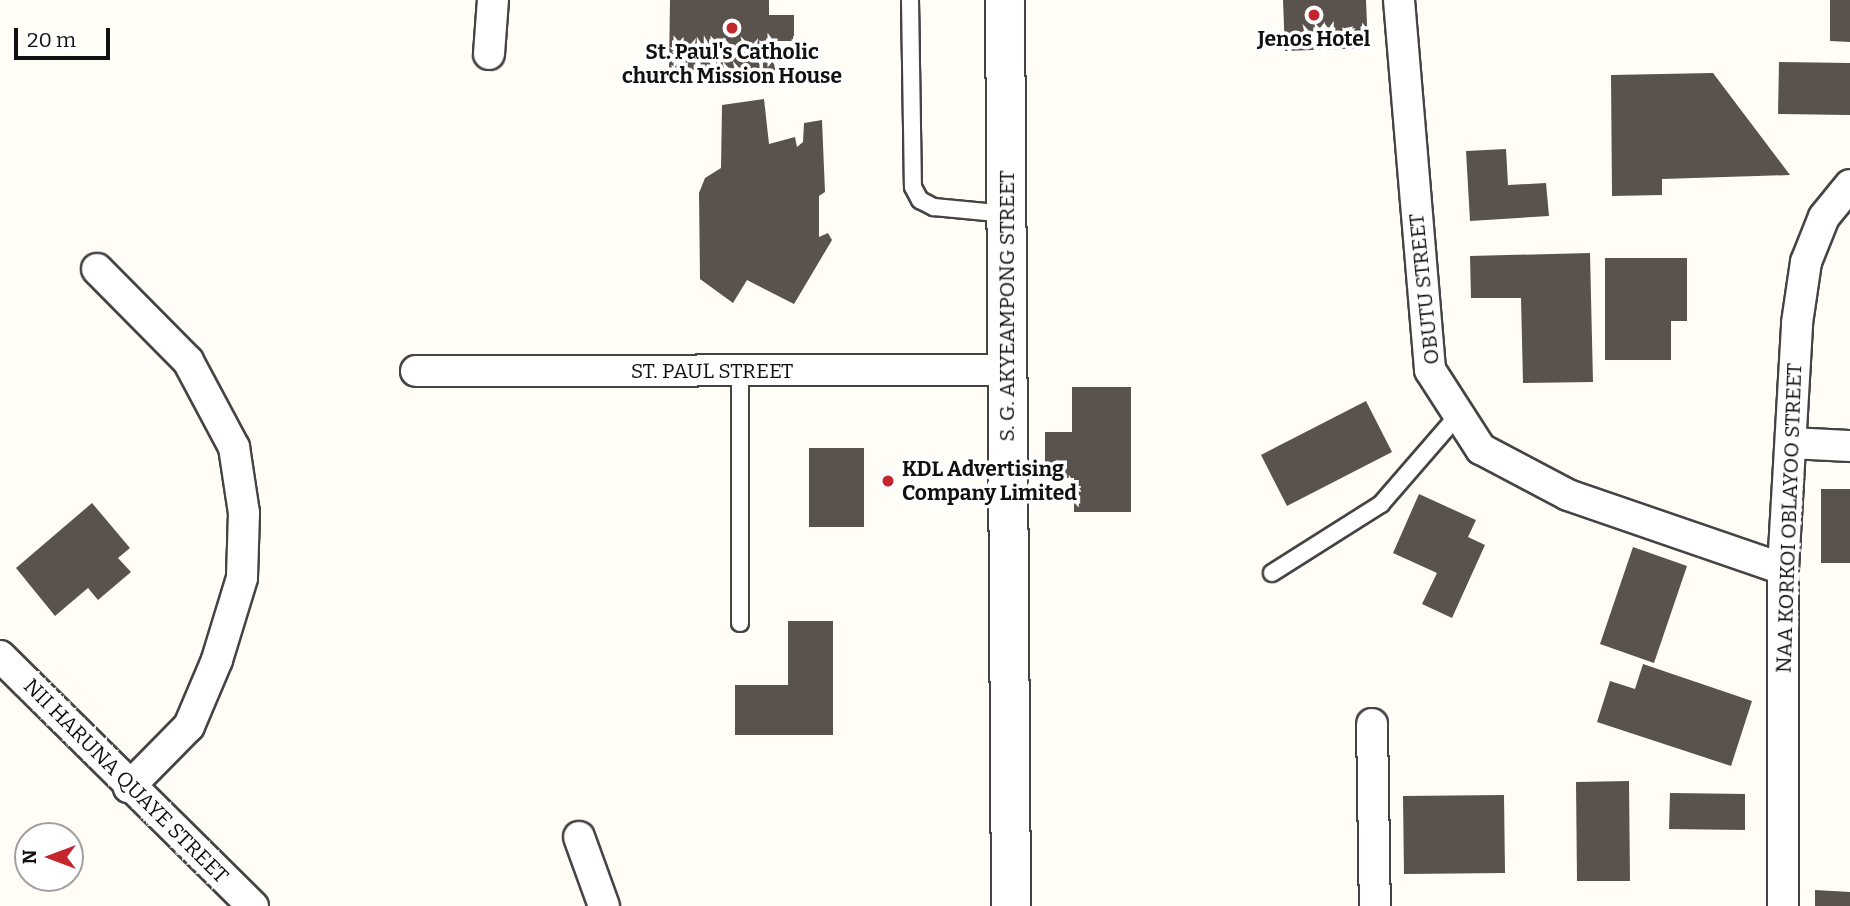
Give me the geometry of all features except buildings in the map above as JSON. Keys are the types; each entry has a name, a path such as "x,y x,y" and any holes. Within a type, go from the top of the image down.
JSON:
{"street":[{"path":"489,54 493,0"},
{"name":"S. G. AKYEAMPONG STREET","path":"1005,0 1011,906"},
{"name":"OBUTU STREET","path":"1399,0 1430,370 1481,449 1568,495 1783,569"},
{"name":"NAA KORKOI OBLAYOO STREET","path":"1783,906 1783,569 1806,262 1824,217 1850,185"},
{"path":"97,269 188,361 234,447 244,513 242,578 217,660 189,726 129,787"},
{"name":"ST. PAUL STREET","path":"416,371 1008,370"},
{"path":"1791,443 1850,446"},
{"name":"NII HARUNA QUAYE STREET","path":"0,656 129,787 253,906"},
{"path":"1372,724 1375,906"},
{"path":"579,837 604,906"}],"lane":[{"path":"910,0 913,187 934,207 1007,214"},
{"path":"740,371 740,623"},
{"path":"1272,573 1381,504 1459,414"}],"place":[{"name":"Jenos Hotel","path":"1314,15"},
{"name":"St. Paul's Catholic church Mission House","path":"732,28"},
{"name":"KDL Advertising Company Limited","path":"888,481"}]}
